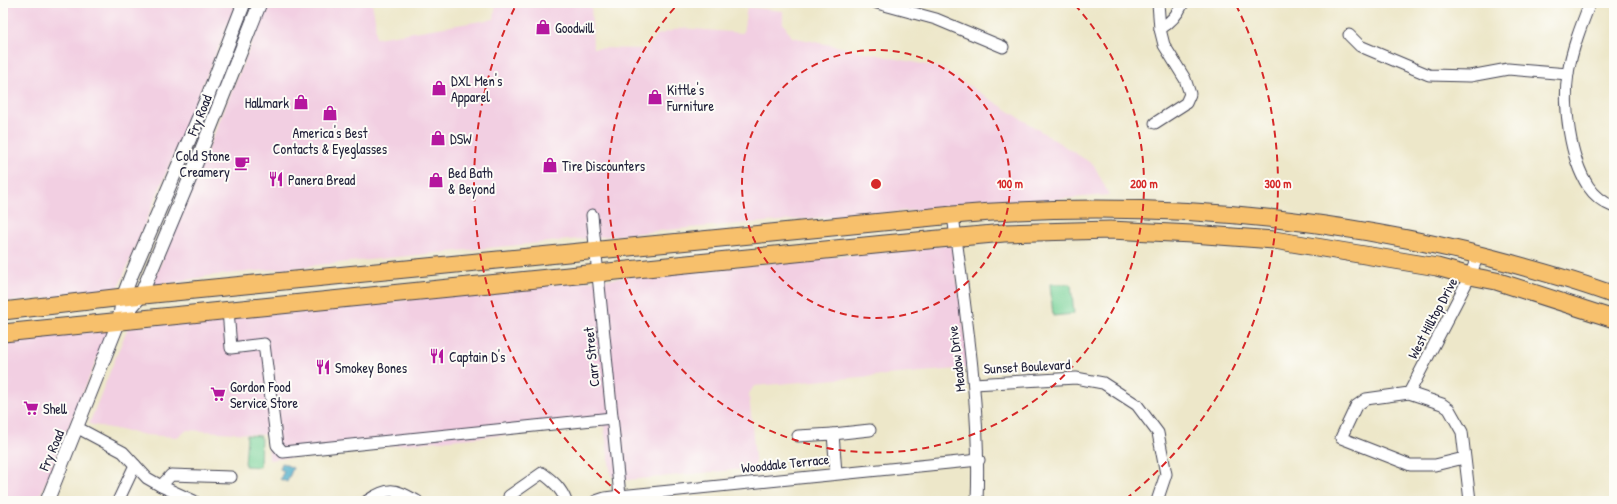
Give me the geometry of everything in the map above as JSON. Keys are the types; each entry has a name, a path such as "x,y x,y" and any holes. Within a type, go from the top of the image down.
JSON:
{"main road":[{"path":"3,311 123,297 140,297 953,215 1011,210 1117,208 1184,211 1313,222 1427,242 1554,274 1614,295"},
{"path":"3,333 1004,233 1126,231 1274,240 1437,266 1470,276 1496,281 1614,318"}],"street":[{"name":"Fry Road","path":"47,501 78,428 119,322 123,297 207,98 244,3"},
{"name":"Fry Road","path":"119,322 140,297 201,151 260,3"},
{"path":"877,3 936,19 1003,48"},
{"path":"1155,123 1186,103 1190,94 1185,79 1164,45 1160,30 1158,3"},
{"path":"1160,30 1179,12 1183,3"},
{"path":"1590,3 1576,39 1568,74 1566,106 1576,160 1589,187 1605,203 1614,207"},
{"path":"1349,36 1360,46 1429,75 1470,76 1508,69 1568,74"},
{"name":"Carr Street","path":"592,215 620,496"},
{"name":"Meadow Drive","path":"953,215 974,384 979,460 977,501"},
{"name":"West Hilltop Drive","path":"1409,393 1470,276 1478,255"},
{"path":"228,310 232,348 264,344 277,445 283,452 612,418"},
{"name":"Sunset Boulevard","path":"974,384 1076,378 1103,383 1137,405 1158,433 1166,474 1157,501"},
{"path":"1464,458 1435,465 1410,465 1341,438 1356,406 1361,401 1409,393 1434,400 1449,409 1462,432 1470,501"},
{"path":"78,428 123,452 147,478 194,501"},
{"path":"798,436 870,430"},
{"path":"833,434 836,473"},
{"name":"Wooddale Terrace","path":"596,501 620,496 836,473 979,460"},
{"path":"118,501 135,465"},
{"path":"509,501 509,496 542,473 555,483 563,493 566,501"},
{"path":"161,486 171,475 231,477"},
{"path":"366,501 386,490 398,491 417,501"}],"shaded area":[{"path":"3,3 237,3 117,291 3,302"},
{"path":"268,3 372,3 376,38 494,19 496,3 591,3 593,48 646,49 657,35 681,28 743,33 747,7 783,11 783,23 792,37 941,68 1094,165 1109,195 689,228 208,276 151,287"},
{"path":"952,245 970,368 754,386 749,394 756,468 627,480 611,476 604,426 406,444 269,460 268,435 187,430 178,437 146,435 89,424 128,327"},
{"path":"109,330 38,501 3,501 3,341"}],"green space":[{"path":"1050,284 1071,284 1074,314 1053,316"},
{"path":"247,435 261,436 260,467 245,466"}],"water":[{"path":"282,463 293,468 287,482 280,479 284,471 280,469"}],"place":[{"name":"Goodwill","path":"543,27"},
{"name":"DXL Men's Apparel","path":"439,88"},
{"name":"Kittle's Furniture","path":"655,97"},
{"name":"Hallmark","path":"301,102"},
{"name":"America's Best Contacts & Eyeglasses","path":"330,113"},
{"name":"DSW","path":"438,138"},
{"name":"Cold Stone Creamery","path":"242,163"},
{"name":"Tire Discounters","path":"550,165"},
{"name":"Panera Bread","path":"276,179"},
{"name":"Bed Bath & Beyond","path":"436,180"},
{"name":"Captain D's","path":"437,356"},
{"name":"Smokey Bones","path":"323,367"},
{"name":"Gordon Food Service Store","path":"218,394"},
{"name":"Shell","path":"31,408"}]}
